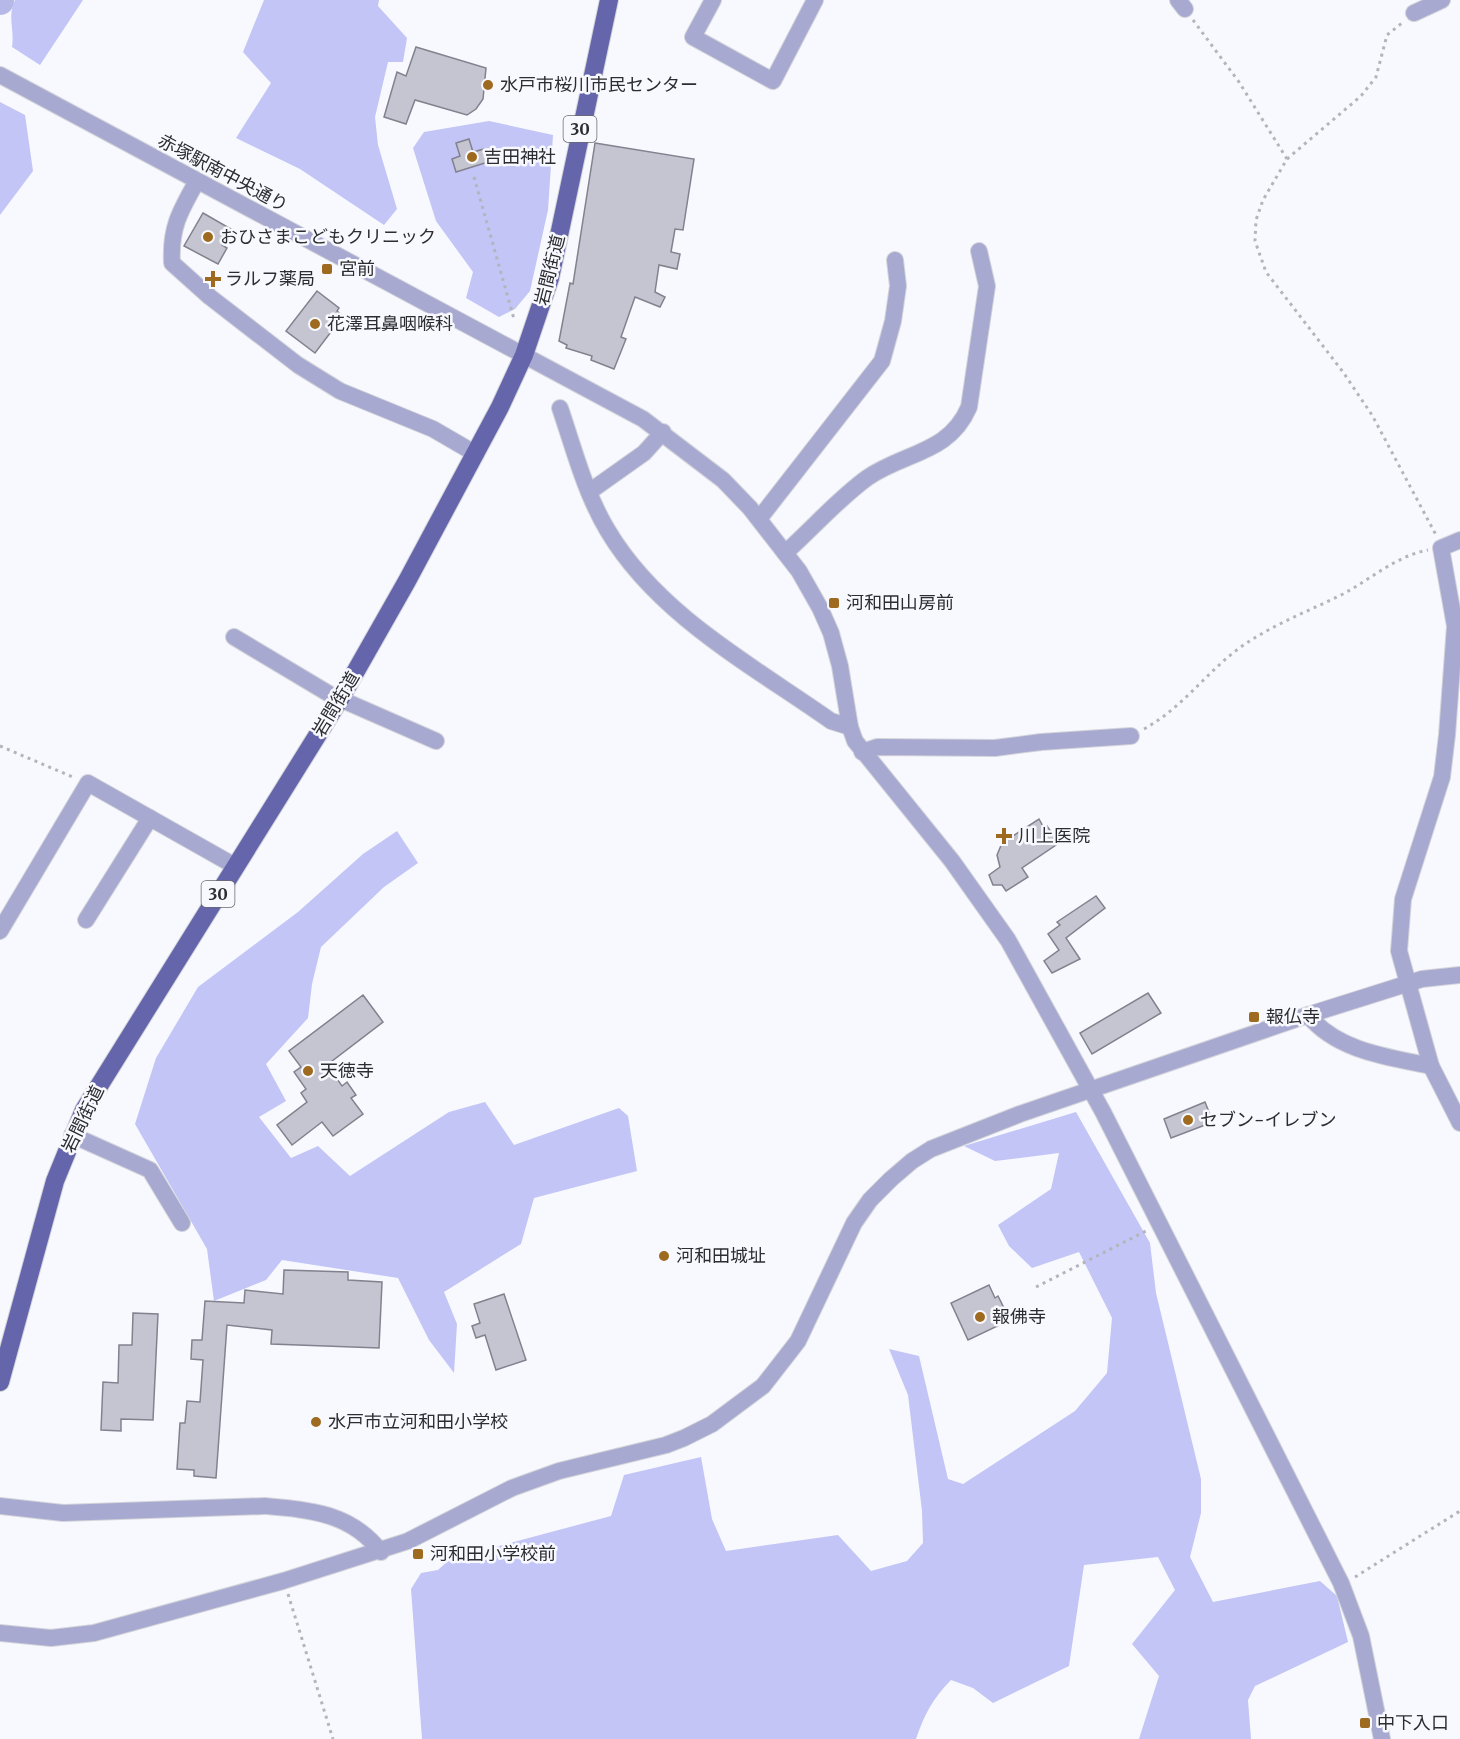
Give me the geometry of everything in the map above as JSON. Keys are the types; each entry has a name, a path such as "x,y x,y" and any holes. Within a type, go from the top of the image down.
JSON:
{"main road":[{"name":"岩間街道","path":"0,1382 55,1181 72,1135 114,1060 340,699 476,454 524,355 550,278 609,0"}],"street":[{"path":"713,0 693,37 773,81 815,0"},
{"path":"1414,13 1442,0"},
{"name":"赤塚駅南中央通り","path":"0,75 524,355 663,432 723,480 759,519 785,553 820,608 831,633 840,666 850,728 862,752 952,861 1008,940 1091,1091 1160,1224 1341,1583 1361,1636 1382,1739"},
{"path":"197,181 176,219 171,240 172,263 210,297 298,365 340,391 433,429 476,454"},
{"path":"785,553 842,498 869,476 936,446 962,424 969,407 987,286 979,251"},
{"path":"759,519 882,361 893,321 898,286 895,260"},
{"path":"560,408 589,492 618,546 662,597 693,624 831,722 850,728"},
{"path":"589,492 644,453 663,432"},
{"path":"1460,540 1441,548 1455,626 1442,777 1403,899 1399,951 1431,1066 1460,1123"},
{"path":"234,637 340,699 436,741"},
{"path":"862,752 877,747 995,748 1041,742 1131,736"},
{"path":"0,931 88,783 236,866"},
{"path":"86,920 150,818"},
{"path":"0,1633 51,1638 94,1633 284,1581 381,1552 408,1541 512,1488 560,1471 666,1445 711,1424 763,1386 780,1366 809,1320 840,1248 854,1223 870,1200 912,1161 968,1133 1308,1015 1409,983 1460,975"},
{"path":"1308,1015 1317,1026 1345,1044 1431,1066"},
{"path":"72,1135 150,1170 182,1223"},
{"path":"0,1506 63,1513 265,1506 294,1509 348,1523 368,1534 381,1552"}],"path":[{"path":"1181,4 1239,82 1287,159"},
{"path":"1131,736 1154,723 1191,695 1238,649 1278,622 1343,594 1393,563 1419,552 1441,548 1372,416 1343,372 1266,272 1255,241 1256,220 1263,200 1287,159 1361,96 1376,77 1387,35 1414,13"},
{"path":"474,177 514,319"},
{"path":"0,746 88,783"},
{"path":"1036,1287 1160,1224"},
{"path":"1341,1583 1460,1511"},
{"path":"284,1581 333,1739"}],"shaded area":[{"path":"15,0 83,0 40,65 12,47 11,18"},
{"path":"264,0 379,0 378,6 407,38 403,62 388,62 375,117 378,145 397,209 384,225 300,169 236,138 271,83 243,52"},
{"path":"0,102 25,115 33,171 0,215"},
{"path":"489,121 553,135 548,210 530,291 515,309 499,317 466,298 473,272 436,221 413,148 424,132"},
{"path":"397,831 418,863 384,887 321,947 312,984 308,1018 266,1064 286,1101 259,1117 291,1158 318,1146 350,1176 449,1112 485,1102 514,1145 619,1108 628,1116 637,1171 534,1198 521,1244 444,1292 457,1324 454,1373 429,1340 398,1278 282,1260 266,1280 214,1301 207,1249 135,1124 156,1058 198,987 298,912 363,854"},
{"path":"1076,1112 1150,1243 1156,1293 1201,1479 1201,1513 1190,1557 1213,1602 1320,1581 1337,1596 1348,1642 1255,1686 1248,1700 1251,1739 1139,1739 1159,1676 1132,1644 1175,1590 1158,1557 1084,1565 1069,1666 993,1703 973,1688 951,1680 930,1707 916,1739 422,1739 411,1589 421,1573 438,1570 450,1559 611,1516 624,1475 701,1457 712,1519 726,1551 838,1535 871,1571 907,1561 923,1543 922,1511 908,1395 889,1349 919,1356 948,1479 963,1484 1075,1411 1107,1373 1112,1318 1079,1252 1032,1268 1009,1246 998,1225 1051,1189 1059,1153 995,1161 964,1146"}],"building":[{"path":"416,47 486,68 483,99 476,109 467,115 415,100 406,124 384,117 397,72 406,76"},
{"name":"吉田神社","path":"469,139 473,152 484,149 488,162 456,172 452,159 460,156 456,143"},
{"path":"595,143 694,159 683,230 675,229 671,252 680,254 677,269 659,265 655,292 665,297 660,307 635,297 621,337 626,339 614,369 591,360 592,356 566,348 567,345 559,341 570,283 573,284"},
{"name":"おひさまこどもクリニック","path":"203,213 231,229 222,245 227,248 218,264 184,246"},
{"name":"花澤耳鼻咽喉科","path":"317,291 339,308 337,311 343,316 315,353 286,331"},
{"path":"1039,819 1044,828 1047,826 1059,843 1022,868 1028,877 1006,891 1002,885 993,885 989,875 1000,867 997,855 1002,843"},
{"path":"1096,896 1105,908 1066,938 1080,959 1052,973 1044,961 1059,950 1048,934 1060,925 1057,922"},
{"path":"1148,993 1161,1013 1092,1054 1080,1033"},
{"name":"天徳寺","path":"363,995 383,1022 327,1065 342,1086 347,1082 356,1095 351,1098 363,1114 333,1136 322,1122 292,1145 277,1125 307,1102 301,1093 306,1089 294,1072 301,1067 289,1051"},
{"name":"セブン-イレブン","path":"1205,1102 1213,1122 1171,1138 1164,1119"},
{"path":"284,1270 348,1272 348,1280 382,1282 379,1348 271,1344 272,1330 227,1325 216,1478 194,1476 194,1470 177,1469 180,1423 185,1423 187,1401 200,1402 203,1360 191,1359 192,1340 202,1340 205,1301 244,1303 245,1290 283,1294"},
{"name":"報佛寺","path":"989,1285 995,1298 998,1296 1005,1310 1001,1312 1006,1322 968,1340 951,1303"},
{"path":"504,1294 526,1360 496,1370 485,1335 476,1338 472,1326 480,1323 474,1304"},
{"path":"133,1313 158,1314 153,1420 121,1419 121,1431 101,1430 103,1382 118,1383 119,1345 132,1345"}],"place":[{"name":"水戸市桜川市民センター","path":"488,85"},
{"name":"吉田神社","path":"472,157"},
{"name":"おひさまこどもクリニック","path":"208,237"},
{"name":"宮前","path":"327,269"},
{"name":"ラルフ薬局","path":"213,279"},
{"name":"花澤耳鼻咽喉科","path":"315,324"},
{"name":"河和田山房前","path":"834,603"},
{"name":"川上医院","path":"1004,836"},
{"name":"報仏寺","path":"1254,1017"},
{"name":"天徳寺","path":"308,1071"},
{"name":"セブン-イレブン","path":"1188,1120"},
{"name":"河和田城址","path":"664,1256"},
{"name":"報佛寺","path":"980,1317"},
{"name":"水戸市立河和田小学校","path":"316,1422"},
{"name":"河和田小学校前","path":"418,1554"},
{"name":"中下入口","path":"1365,1723"}]}
